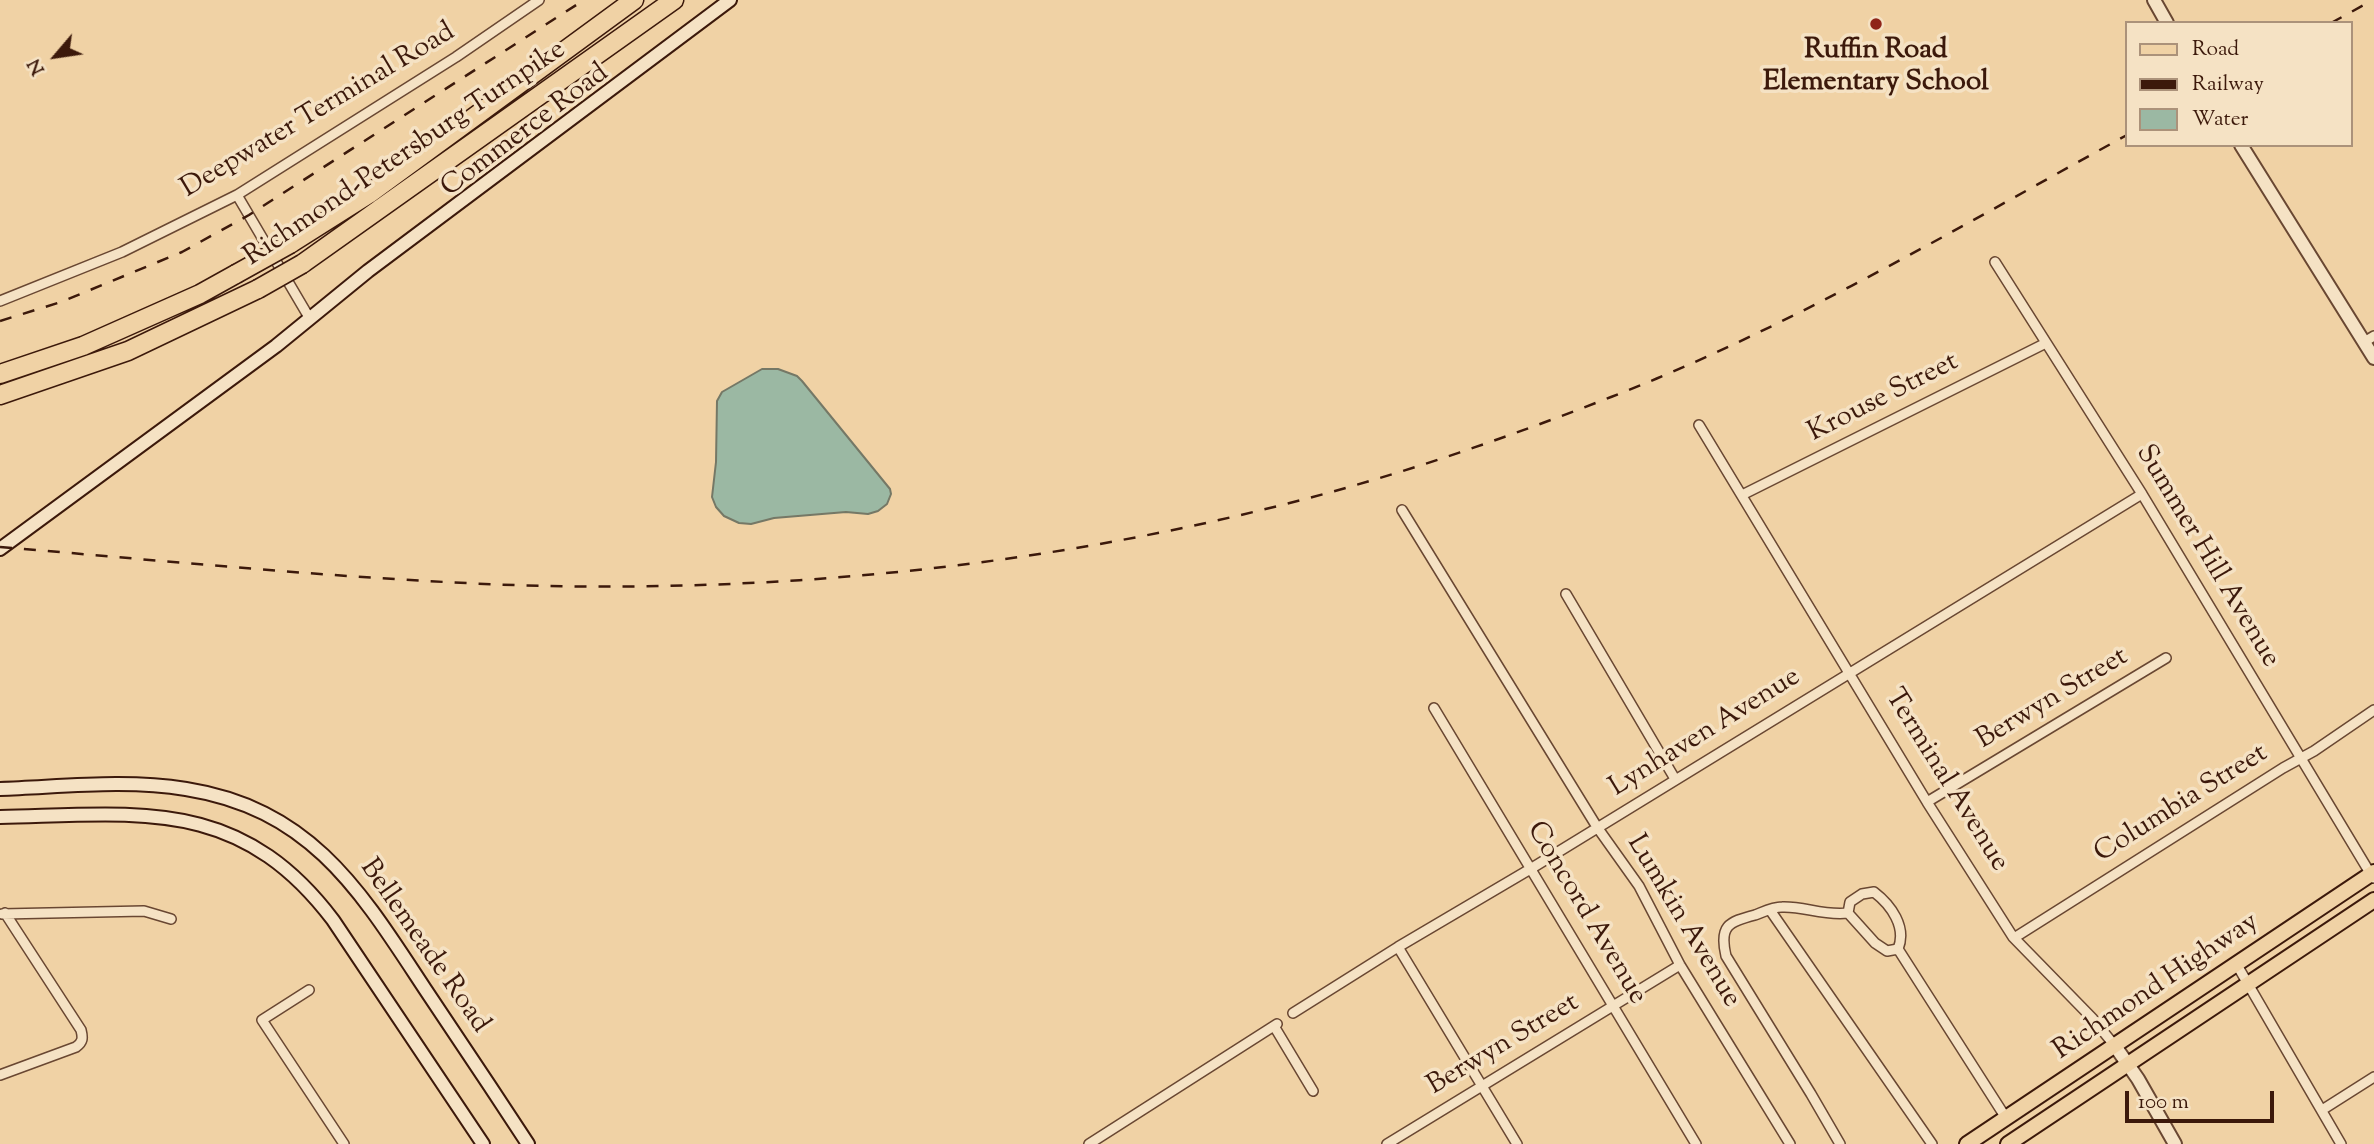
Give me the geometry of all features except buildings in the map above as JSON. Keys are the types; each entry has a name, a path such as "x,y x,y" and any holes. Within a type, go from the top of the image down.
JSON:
{"highway":[{"name":"Richmond-Petersburg Turnpike","path":"0,374 83,346 200,294 290,244 369,194 634,0"},
{"name":"Richmond-Petersburg Turnpike","path":"0,396 128,351 258,289 302,264 674,0"}],"main road":[{"name":"Commerce Road","path":"0,549 310,319 368,271 730,0"},
{"name":"Commerce Road","path":"337,298 365,284 741,0"},
{"path":"2154,0 2166,21"},
{"path":"2242,147 2369,339 2374,358"},
{"name":"Bellemeade Road","path":"0,789 132,786 187,789 248,807 296,833 332,862 367,903 528,1144"},
{"name":"Bellemeade Road","path":"0,817 118,814 170,818 223,832 270,857 311,892 333,920 483,1144"},
{"name":"Richmond Highway","path":"1967,1144 2373,875"},
{"name":"Richmond Highway","path":"2008,1144 2374,900"},
{"name":"Terminal Avenue","path":"2115,1046 2175,1144"}],"street":[{"name":"Deepwater Terminal Road","path":"0,301 122,252 237,195 456,57 539,0"},
{"path":"237,195 310,319"},
{"name":"Summer Hill Avenue","path":"1995,262 2142,494 2300,759 2373,875"},
{"name":"Krouse Street","path":"1742,495 2046,343"},
{"name":"Terminal Avenue","path":"1699,425 1927,803 2014,938 2093,1019 2115,1046"},
{"name":"Lynhaven Avenue","path":"1293,1013 2142,494"},
{"name":"Lumkin Avenue","path":"1402,510 1597,827 1639,886 1681,965 1790,1144"},
{"path":"1566,594 1675,779"},
{"name":"Berwyn Street","path":"1927,803 2166,658"},
{"name":"Concord Avenue","path":"1434,708 1696,1144"},
{"name":"Columbia Street","path":"2014,938 2374,710"},
{"path":"1848,913 1850,902 1862,894 1874,892 1895,914 1900,930 1898,949 2006,1118"},
{"path":"1840,1144 1726,956 1722,941 1724,930 1736,920 1781,907 1832,915 1848,913"},
{"path":"1770,910 1932,1144"},
{"path":"3,914 144,911 171,919"},
{"path":"1848,913 1875,943 1887,951 1898,949"},
{"path":"0,1075 68,1051 81,1043 81,1030 3,914"},
{"path":"1398,947 1517,1144"},
{"name":"Berwyn Street","path":"1387,1144 1681,965"},
{"path":"2237,965 2341,1144"},
{"path":"309,990 262,1020 344,1144"},
{"path":"1092,1143 1275,1025 1313,1091"},
{"path":"2322,1110 2374,1077"}],"water":[{"path":"762,369 778,369 797,376 802,381 890,489 887,504 868,514 846,512 774,518 751,524 739,523 724,516 712,497 716,462 717,401 722,392"}],"railway":[{"path":"0,321 61,302 182,252 249,215 584,0"},
{"path":"2335,21 2373,0"},
{"path":"0,547 408,580 544,586 640,586 736,584 928,569 1118,541 1212,522 1383,477 1536,426 1611,397 1809,308 2126,136"}],"place":[{"name":"Ruffin Road Elementary School","path":"1876,24"}]}
